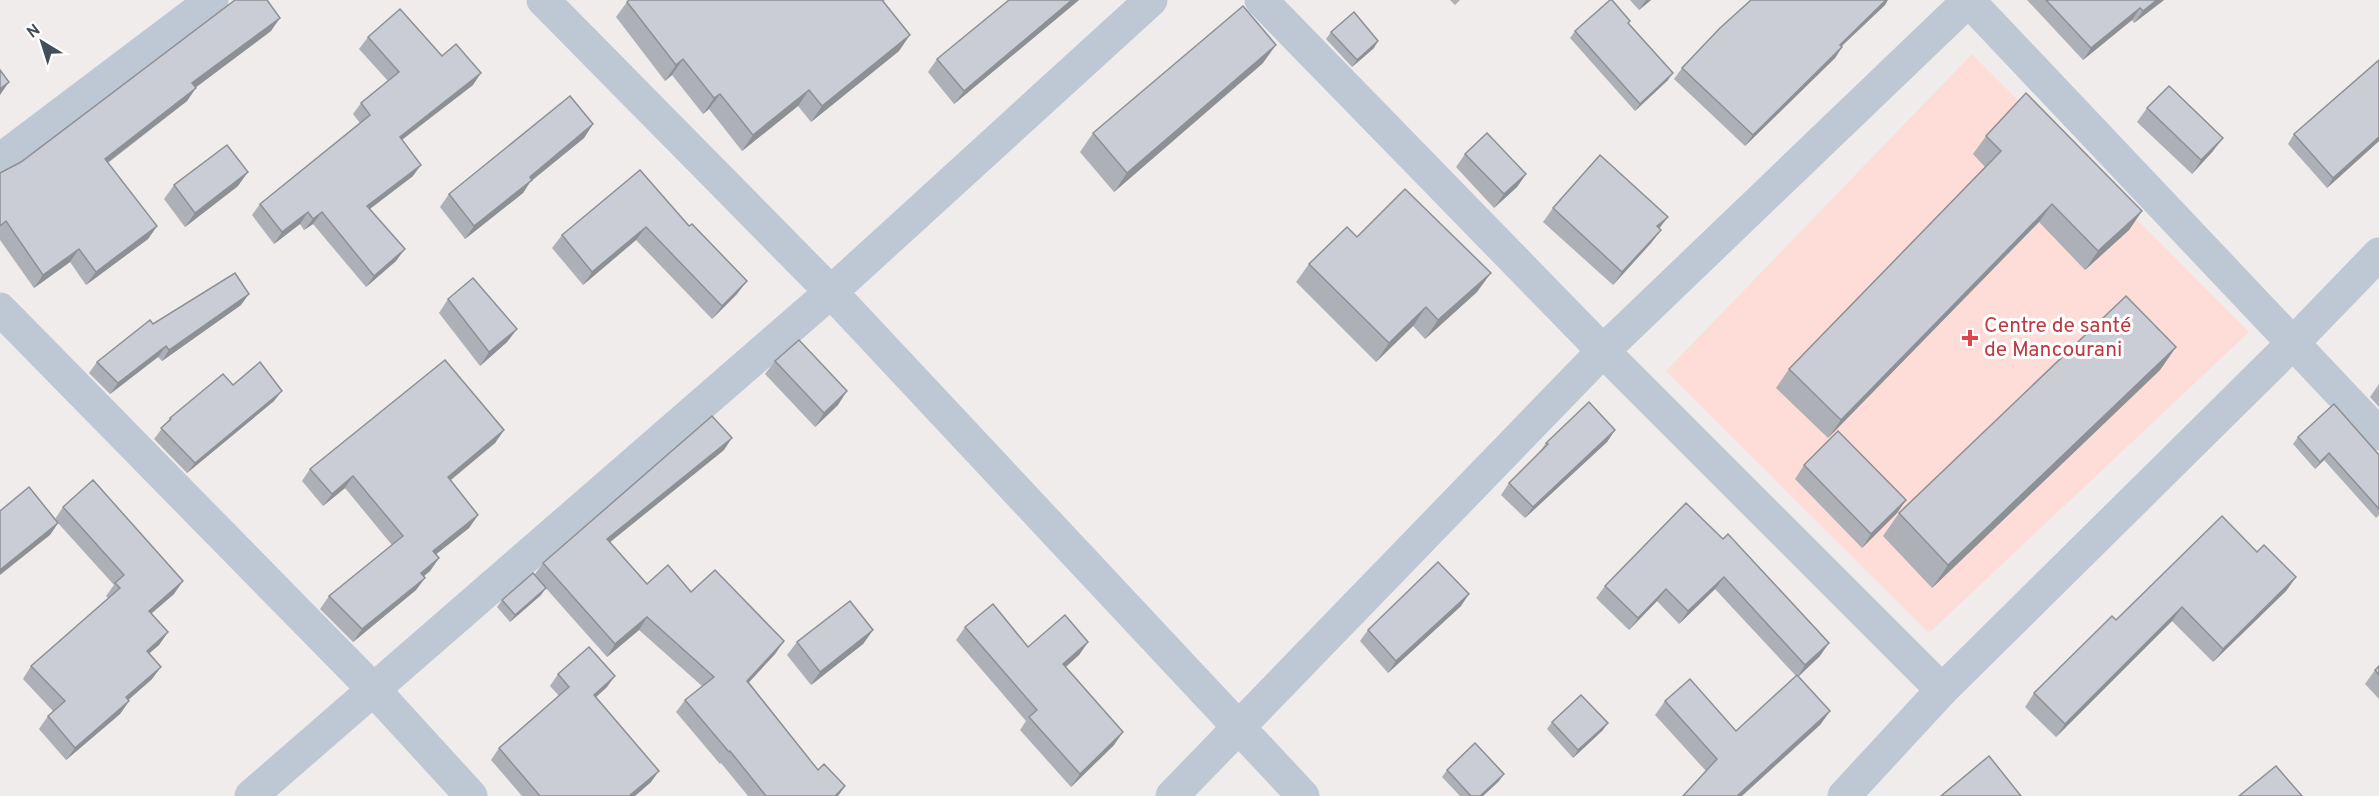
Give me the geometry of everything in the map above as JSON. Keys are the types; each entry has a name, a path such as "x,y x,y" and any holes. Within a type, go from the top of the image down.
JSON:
{"street":[{"path":"0,160 212,0"},
{"path":"543,0 831,292 1303,796"},
{"path":"252,796 831,292 1151,0"},
{"path":"1261,0 1603,351 1942,690"},
{"path":"1172,796 1603,351 1969,0 2379,434"},
{"path":"1844,796 1942,690 2293,343 2379,254"},
{"path":"0,309 374,690 471,796"}],"shaded area":[{"name":"Centre de santé de Mancourani","path":"1972,54 2249,332 1929,633 1666,371"}],"building":[{"path":"235,0 267,0 280,18 192,83 196,88 105,159 157,226 96,272 79,249 43,275 6,221 0,226 0,173 21,162"},
{"path":"629,0 882,0 910,35 822,106 809,90 753,135 720,94 714,98 683,59 676,65 627,2"},
{"path":"1009,0 1072,0 964,91 937,59"},
{"path":"1610,0 1673,73 1640,104 1575,31"},
{"path":"1751,0 1886,0 1753,135 1682,68 1720,28"},
{"path":"2046,0 2157,0 2143,11 2140,8 2091,48"},
{"path":"1243,6 1276,45 1127,173 1093,133"},
{"path":"400,9 442,56 456,44 481,73 400,137 421,165 367,206 405,249 374,276 322,212 313,219 308,212 282,232 260,204 370,115 361,103 399,72 368,37"},
{"path":"1354,12 1378,41 1357,60 1331,32"},
{"path":"2379,60 2379,137 2333,178 2294,134"},
{"path":"0,70 9,82 0,89"},
{"path":"2169,86 2223,138 2201,160 2147,108"},
{"path":"2026,93 2142,211 2098,251 2052,204 1841,420 1789,369 2001,151 1986,136"},
{"path":"570,96 593,124 530,177 532,180 474,226 449,194"},
{"path":"1487,133 1526,174 1504,194 1465,154"},
{"path":"227,145 248,172 195,213 174,185"},
{"path":"1600,155 1668,217 1657,226 1661,230 1622,272 1553,208"},
{"path":"640,170 689,226 692,224 747,281 722,306 646,227 592,272 562,235"},
{"path":"1405,189 1491,273 1438,320 1426,307 1389,343 1309,264 1347,227 1357,237"},
{"path":"235,273 249,294 169,350 166,346 118,383 97,362 150,320 153,324"},
{"path":"473,278 517,329 489,352 448,299"},
{"path":"2126,296 2176,347 1948,565 1899,513"},
{"path":"799,340 847,391 824,413 775,361"},
{"path":"445,360 504,430 448,477 478,515 433,551 439,558 421,573 425,578 362,629 329,596 403,536 353,476 332,494 310,469"},
{"path":"260,362 282,391 195,463 161,428 223,374 233,385"},
{"path":"1589,402 1615,430 1533,507 1509,483"},
{"path":"2334,404 2379,455 2379,509 2329,453 2320,462 2298,437"},
{"path":"712,416 732,438 607,539 647,584 668,565 691,592 715,570 784,641 747,681 818,770 824,764 845,786 835,796 766,796 685,700 714,677 647,617 615,644 543,563"},
{"path":"1838,431 1906,500 1871,534 1804,465"},
{"path":"93,480 183,581 149,611 168,632 147,651 161,667 126,697 129,701 75,748 48,716 65,701 31,666 120,588 115,583 124,575 63,507"},
{"path":"29,487 58,523 0,570 0,511"},
{"path":"1686,503 1723,539 1728,534 1829,643 1805,665 1724,577 1688,611 1666,589 1638,618 1605,586"},
{"path":"2222,516 2257,552 2264,545 2296,577 2223,649 2182,607 2065,724 2034,693 2112,616 2116,620"},
{"path":"1438,562 1469,594 1396,661 1368,630"},
{"path":"533,573 546,588 515,615 502,600"},
{"path":"850,601 873,630 820,672 797,642"},
{"path":"993,604 1028,647 1065,615 1088,642 1063,664 1123,732 1080,774 1029,717 1037,710 965,627"},
{"path":"589,647 615,676 594,695 659,771 629,796 540,796 499,748 569,687 558,674"},
{"path":"1797,675 1830,711 1737,796 1683,796 1717,759 1665,701 1690,679 1736,731"},
{"path":"1581,695 1608,723 1578,750 1552,722"},
{"path":"1475,743 1504,774 1480,796 1471,796 1447,770"},
{"path":"1989,756 2021,796 1941,796"},
{"path":"2276,766 2302,796 2239,796"}],"place":[{"name":"Centre de santé de Mancourani","path":"1970,338"}]}
